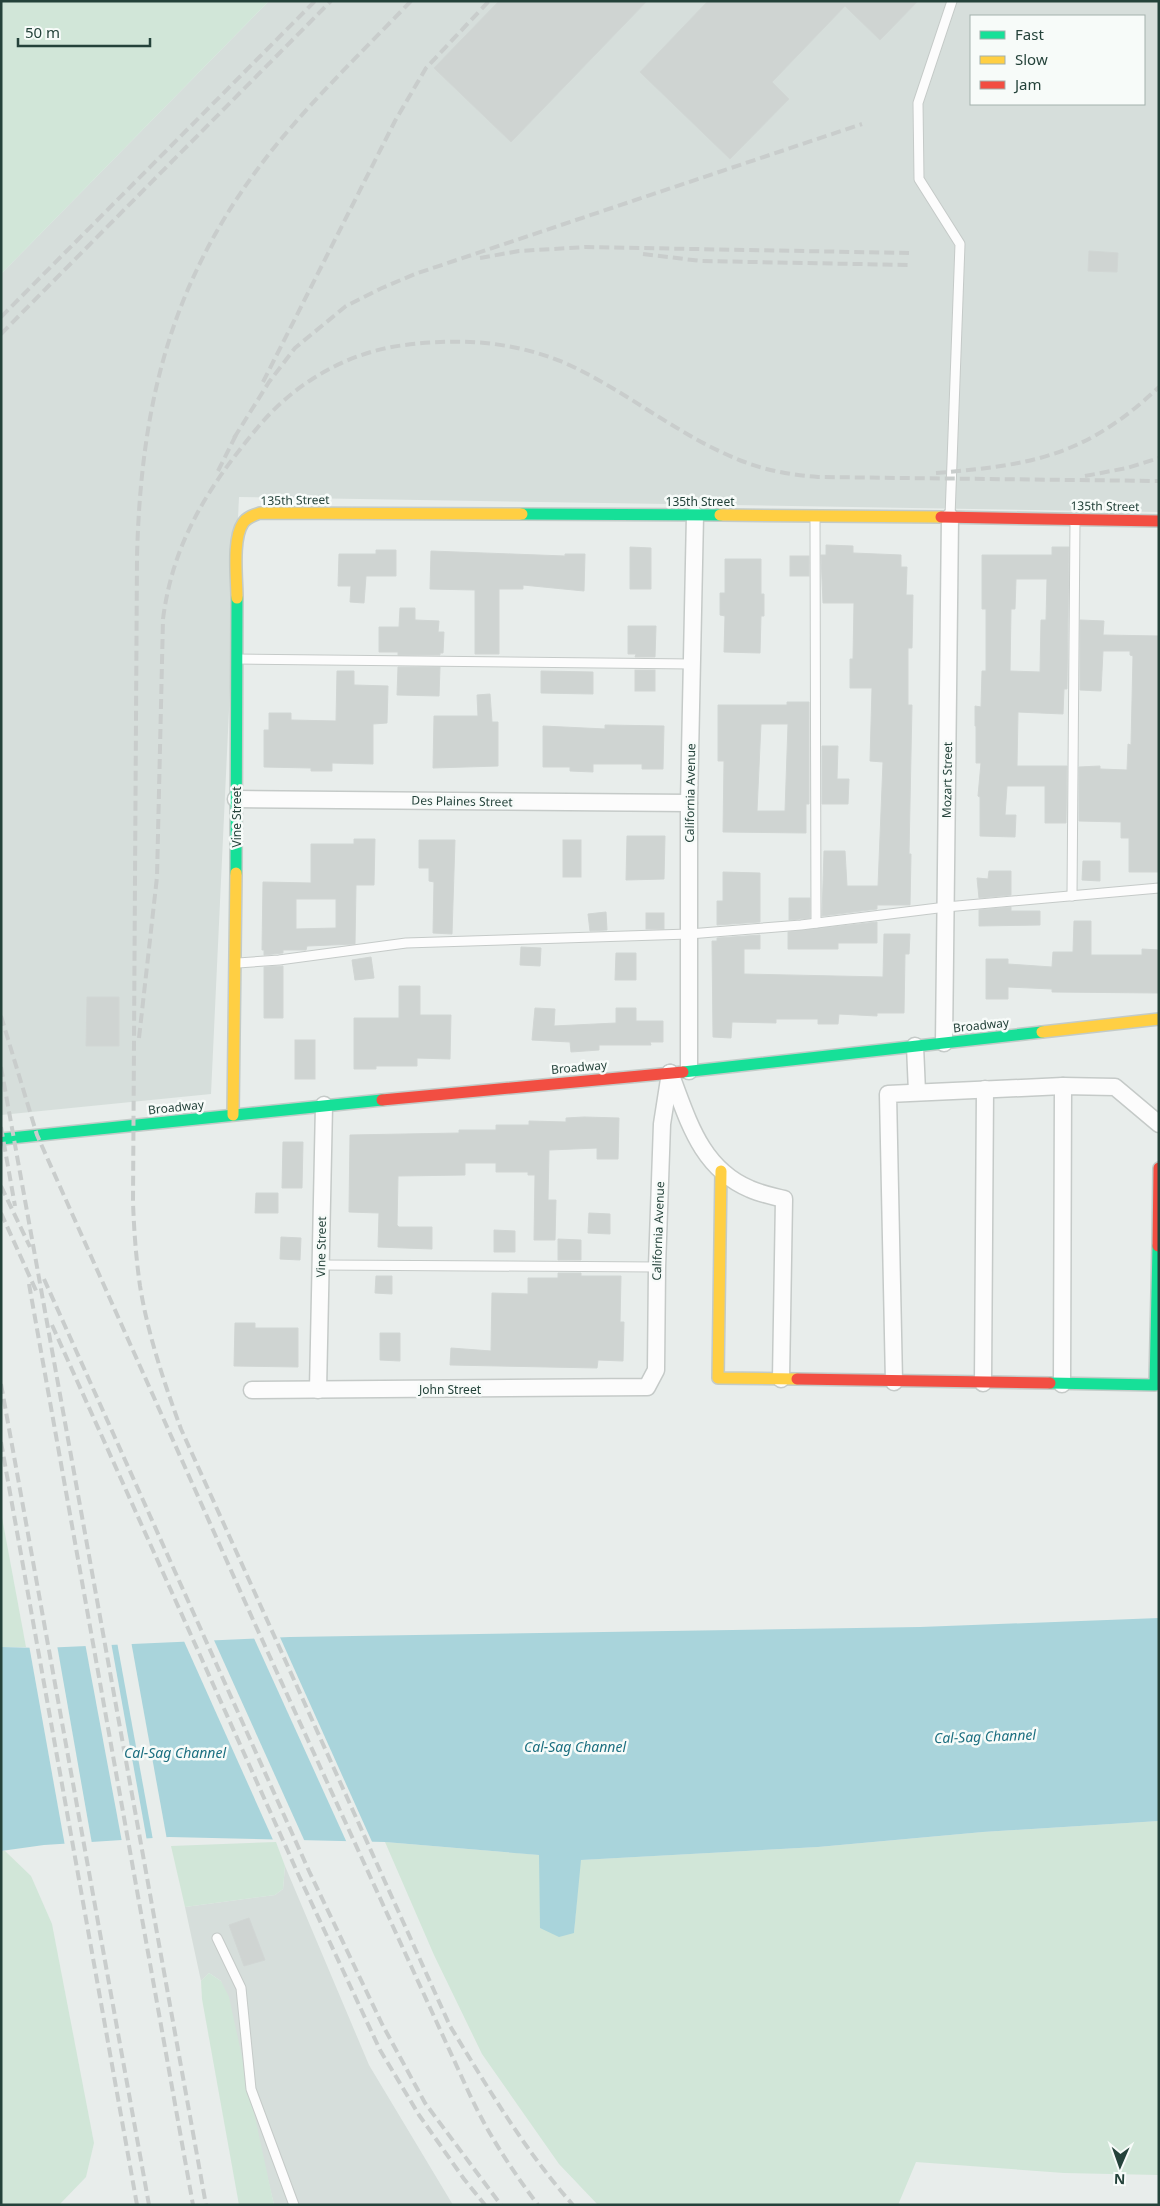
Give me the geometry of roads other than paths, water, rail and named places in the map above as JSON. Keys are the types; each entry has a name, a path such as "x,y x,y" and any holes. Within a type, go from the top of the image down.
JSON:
{"street":[{"name":"135th Street","path":"244,521 255,514 270,512 950,517 1159,521"},
{"name":"California Avenue","path":"689,1071 689,803 694,515"},
{"name":"Mozart Street","path":"944,1043 950,517"},
{"name":"Vine Street","path":"233,1115 236,963 237,552 239,532 244,521"},
{"name":"Des Plaines Street","path":"236,799 689,803"},
{"name":"Broadway","path":"1,1139 324,1105 670,1073 1159,1019"},
{"path":"915,1046 917,1092"},
{"name":"California Avenue","path":"647,1387 656,1370 656,1267 662,1124 670,1073"},
{"path":"670,1073 698,1144 720,1171 750,1189 784,1199 780,1379"},
{"path":"894,1382 888,1094 1063,1086 1115,1088 1159,1124"},
{"path":"1062,1384 1063,1086"},
{"path":"983,1383 985,1089"},
{"name":"Vine Street","path":"318,1390 324,1105"},
{"path":"720,1171 718,1378 1155,1385 1159,1168"},
{"name":"John Street","path":"252,1390 647,1387"}],"lane":[{"path":"950,517 960,244 919,179 918,103 952,1"},
{"path":"815,516 816,923"},
{"path":"1072,896 1075,519"},
{"path":"236,659 692,664"},
{"path":"236,963 279,960 406,943 689,934 816,923 946,907 1159,888"},
{"path":"321,1264 656,1267"},
{"path":"217,1938 242,1988 251,2088 294,2205"}],"water":[{"name":"Cal-Sag Channel","path":"1159,1618 1159,1821 983,1832 818,1847 581,1860 574,1933 559,1937 540,1928 539,1855 385,1842 169,1837 44,1845 1,1851 1,1647 42,1648 290,1637 920,1627"}],"railway":[{"path":"1,317 315,1"},
{"path":"1,334 331,1"},
{"path":"411,1 309,107 277,144 242,192 212,239 188,288 170,338 156,389 146,442 140,498 137,557 133,1202 137,1265 147,1322 181,1429 450,2026 523,2141 573,2205"},
{"path":"263,382 395,121 426,68 489,1"},
{"path":"234,438 269,382 295,348 346,306 415,274 862,124"},
{"path":"480,258 519,251 586,247 909,253"},
{"path":"643,254 701,261 908,265"},
{"path":"139,1038 157,877 163,619 175,564 196,516 209,493 240,449 258,427 288,397 324,372 343,362 363,355 405,345 446,342 486,343 526,350 565,363 609,386 715,449 747,463 777,471 818,477 1159,481"},
{"path":"936,473 1001,466 1056,453 1082,442 1107,428 1159,387"},
{"path":"218,471 237,433"},
{"path":"1085,476 1127,468 1159,458"},
{"path":"1,1016 37,1135 254,1622 476,2108 518,2178 538,2205"},
{"path":"1,1067 206,2205"},
{"path":"1,1127 15,1206"},
{"path":"1,1186 30,1247"},
{"path":"1,1213 38,1295"},
{"path":"44,1279 309,1871 382,2024 425,2103 501,2205"},
{"path":"29,1284 193,2205"},
{"path":"52,1325 299,1876 380,2050 419,2115 464,2179 485,2205"},
{"path":"1,1384 149,2205"},
{"path":"1,1442 137,2205"}]}
